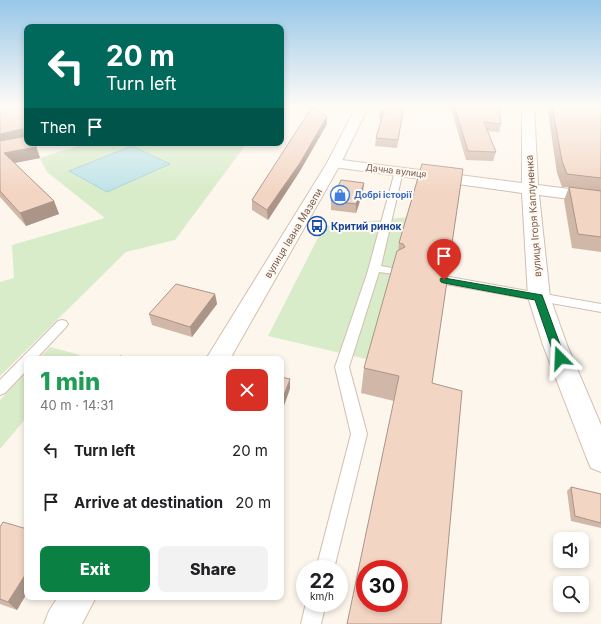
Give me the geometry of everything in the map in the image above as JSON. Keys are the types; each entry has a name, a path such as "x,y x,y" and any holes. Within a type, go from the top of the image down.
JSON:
{"street":[{"name":"вулиця Івана Мазепи","path":"220,356 334,163 348,134"},
{"name":"вулиця Ігоря Каплуненка","path":"529,134 530,188 539,297 555,345 601,459"},
{"name":"Дачна вулиця","path":"334,163 601,198"},
{"path":"62,624 76,600"}],"lane":[{"path":"327,560 359,434 342,366 374,268 399,171"},
{"path":"374,268 394,271"},
{"path":"444,280 601,308"},
{"path":"32,356 62,324"},
{"path":"0,389 24,364"},
{"path":"311,624 314,612"}],"green space":[{"path":"78,146 245,146 175,240 126,252 0,376 0,282 14,278 12,245 105,218 47,172 40,158"},
{"path":"409,217 370,360 268,336 324,226"},
{"path":"50,347 80,355 79,356 42,356"},
{"path":"24,374 24,421 0,449 0,400"}],"water":[{"path":"132,146 170,164 107,192 69,171"}],"building":[{"path":"295,134 317,134 300,163 267,210 252,200"},
{"path":"377,134 399,134 398,140 376,138"},
{"path":"463,134 489,134 496,152 468,151"},
{"path":"557,134 601,134 601,178 567,174 562,161"},
{"path":"24,137 24,146 36,146 4,153 54,201 20,213 0,191 0,141"},
{"path":"422,164 463,169 451,250 446,251 443,255 445,259 450,261 432,383 462,391 441,624 347,624 356,581 356,612 408,612 408,560 360,560 399,376 364,368 397,251 405,247 403,244 399,243"},
{"path":"341,180 364,183 356,204 331,201"},
{"path":"569,187 601,191 601,237 578,234"},
{"path":"176,284 215,294 190,327 149,314"},
{"path":"284,378 290,379 284,395"},
{"path":"571,487 601,494 601,523 575,516"},
{"path":"3,522 24,528 24,577 8,602 0,599 0,527"}],"place":[{"name":"Добрі історії","path":"340,195"},
{"name":"Критий ринок","path":"317,226"}],"route":[{"path":"444,280 539,297 560,358"}]}
